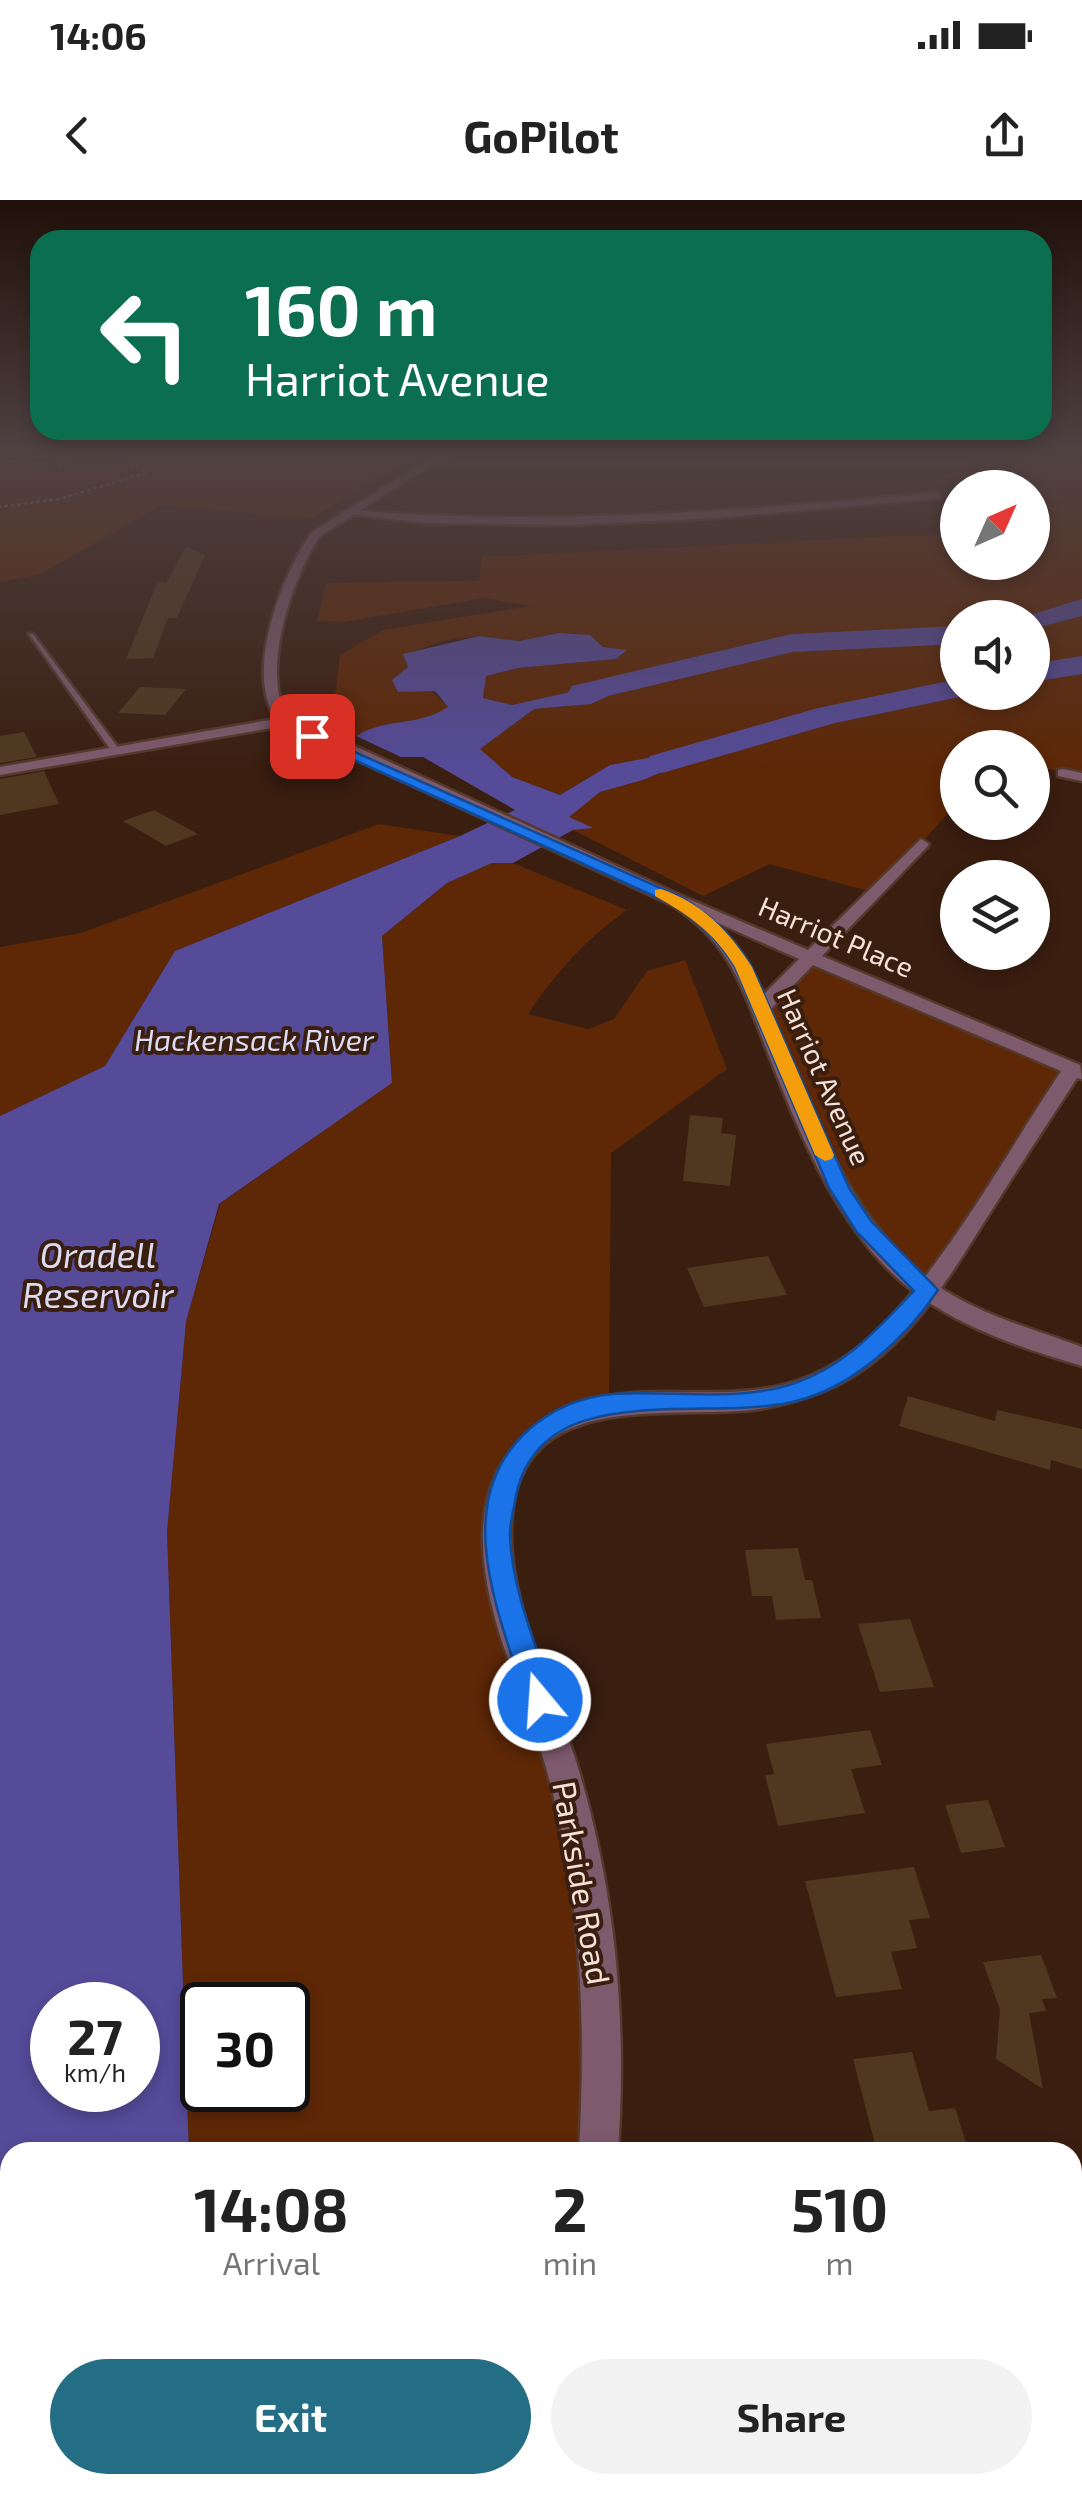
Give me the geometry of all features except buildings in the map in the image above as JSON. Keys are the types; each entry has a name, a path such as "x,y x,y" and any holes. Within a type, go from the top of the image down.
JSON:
{"street":[{"path":"0,771 285,722 270,692 281,615 299,559"},
{"name":"Harriot Avenue","path":"285,722 678,901 705,918 728,942 744,967 839,1188 863,1226 927,1290 982,1319 1082,1356"},
{"path":"1063,773 1082,778"},
{"path":"760,1009 921,844"},
{"name":"Harriot Place","path":"678,901 1078,1071"},
{"name":"Parkside Road","path":"598,2142 601,1984 585,1870 564,1773 504,1589 496,1535 508,1471 546,1428 572,1413 609,1403 752,1400 795,1393 833,1377 867,1354 927,1290 1078,1071"}],"lane":[{"path":"30,635 116,752"}],"shaded area":[{"path":"0,559 66,559 40,574 0,582"},
{"path":"482,559 940,559 940,580 1050,580 1050,559 1082,559 1082,777 1050,769 1050,730 940,730 940,822 875,893 770,864 703,896 573,830 590,828 568,817 600,792 643,780 728,745 610,765 560,795 512,777 479,749 534,709 591,704 653,675 512,705 483,698 486,676 518,668 616,659 626,650 559,633 519,641 479,636 443,641 404,655 408,667 448,707 425,718 380,726 356,736 334,705 340,655 383,630 530,606 484,598 343,622 317,621 326,583 479,581"},
{"path":"379,824 460,836 175,951 105,1066 0,1116 0,947 81,933"},
{"path":"492,863 513,863 627,910 573,957 528,1014 588,1029 614,1019 647,971 685,960 727,1069 611,1153 609,1403 525,1449 496,1535 564,1773 601,2127 599,2142 189,2142 188,2112 310,2112 310,1982 183,1982 167,1532 186,1322 220,1204 392,1082 382,936 447,883"},
{"path":"814,957 1073,1069 927,1291 863,1226 760,1009"}],"water":[{"name":"Oradell Reservoir","path":"559,633 590,635 603,647 627,650 616,659 518,668 486,676 483,698 512,705 660,672 591,704 534,709 480,749 512,777 560,795 610,765 734,742 643,780 600,792 569,817 593,828 573,830 513,863 492,863 447,883 382,936 392,1083 219,1204 186,1322 167,1532 183,1982 180,2112 188,2112 189,2142 0,2142 0,1116 105,1066 175,951 515,810 423,757 401,757 356,736 380,726 424,718 448,707 435,691 398,692 392,680 408,667 403,654 479,636 519,641"}],"waterway":[{"name":"Hackensack River","path":"1050,616 1082,607"},
{"name":"Hackensack River","path":"583,693 792,643 940,636"},
{"path":"1050,670 1082,665"},
{"path":"662,763 829,715 940,692"}],"slow traffic":[{"path":"661,893 705,918 728,942 744,967 825,1155"}],"route":[{"path":"312,736 678,901 705,918 728,942 744,967 839,1188 863,1226 927,1290 867,1354 833,1377 795,1393 752,1400 609,1403 572,1413 546,1428 525,1449 508,1471 496,1535 504,1589 540,1700"}]}
